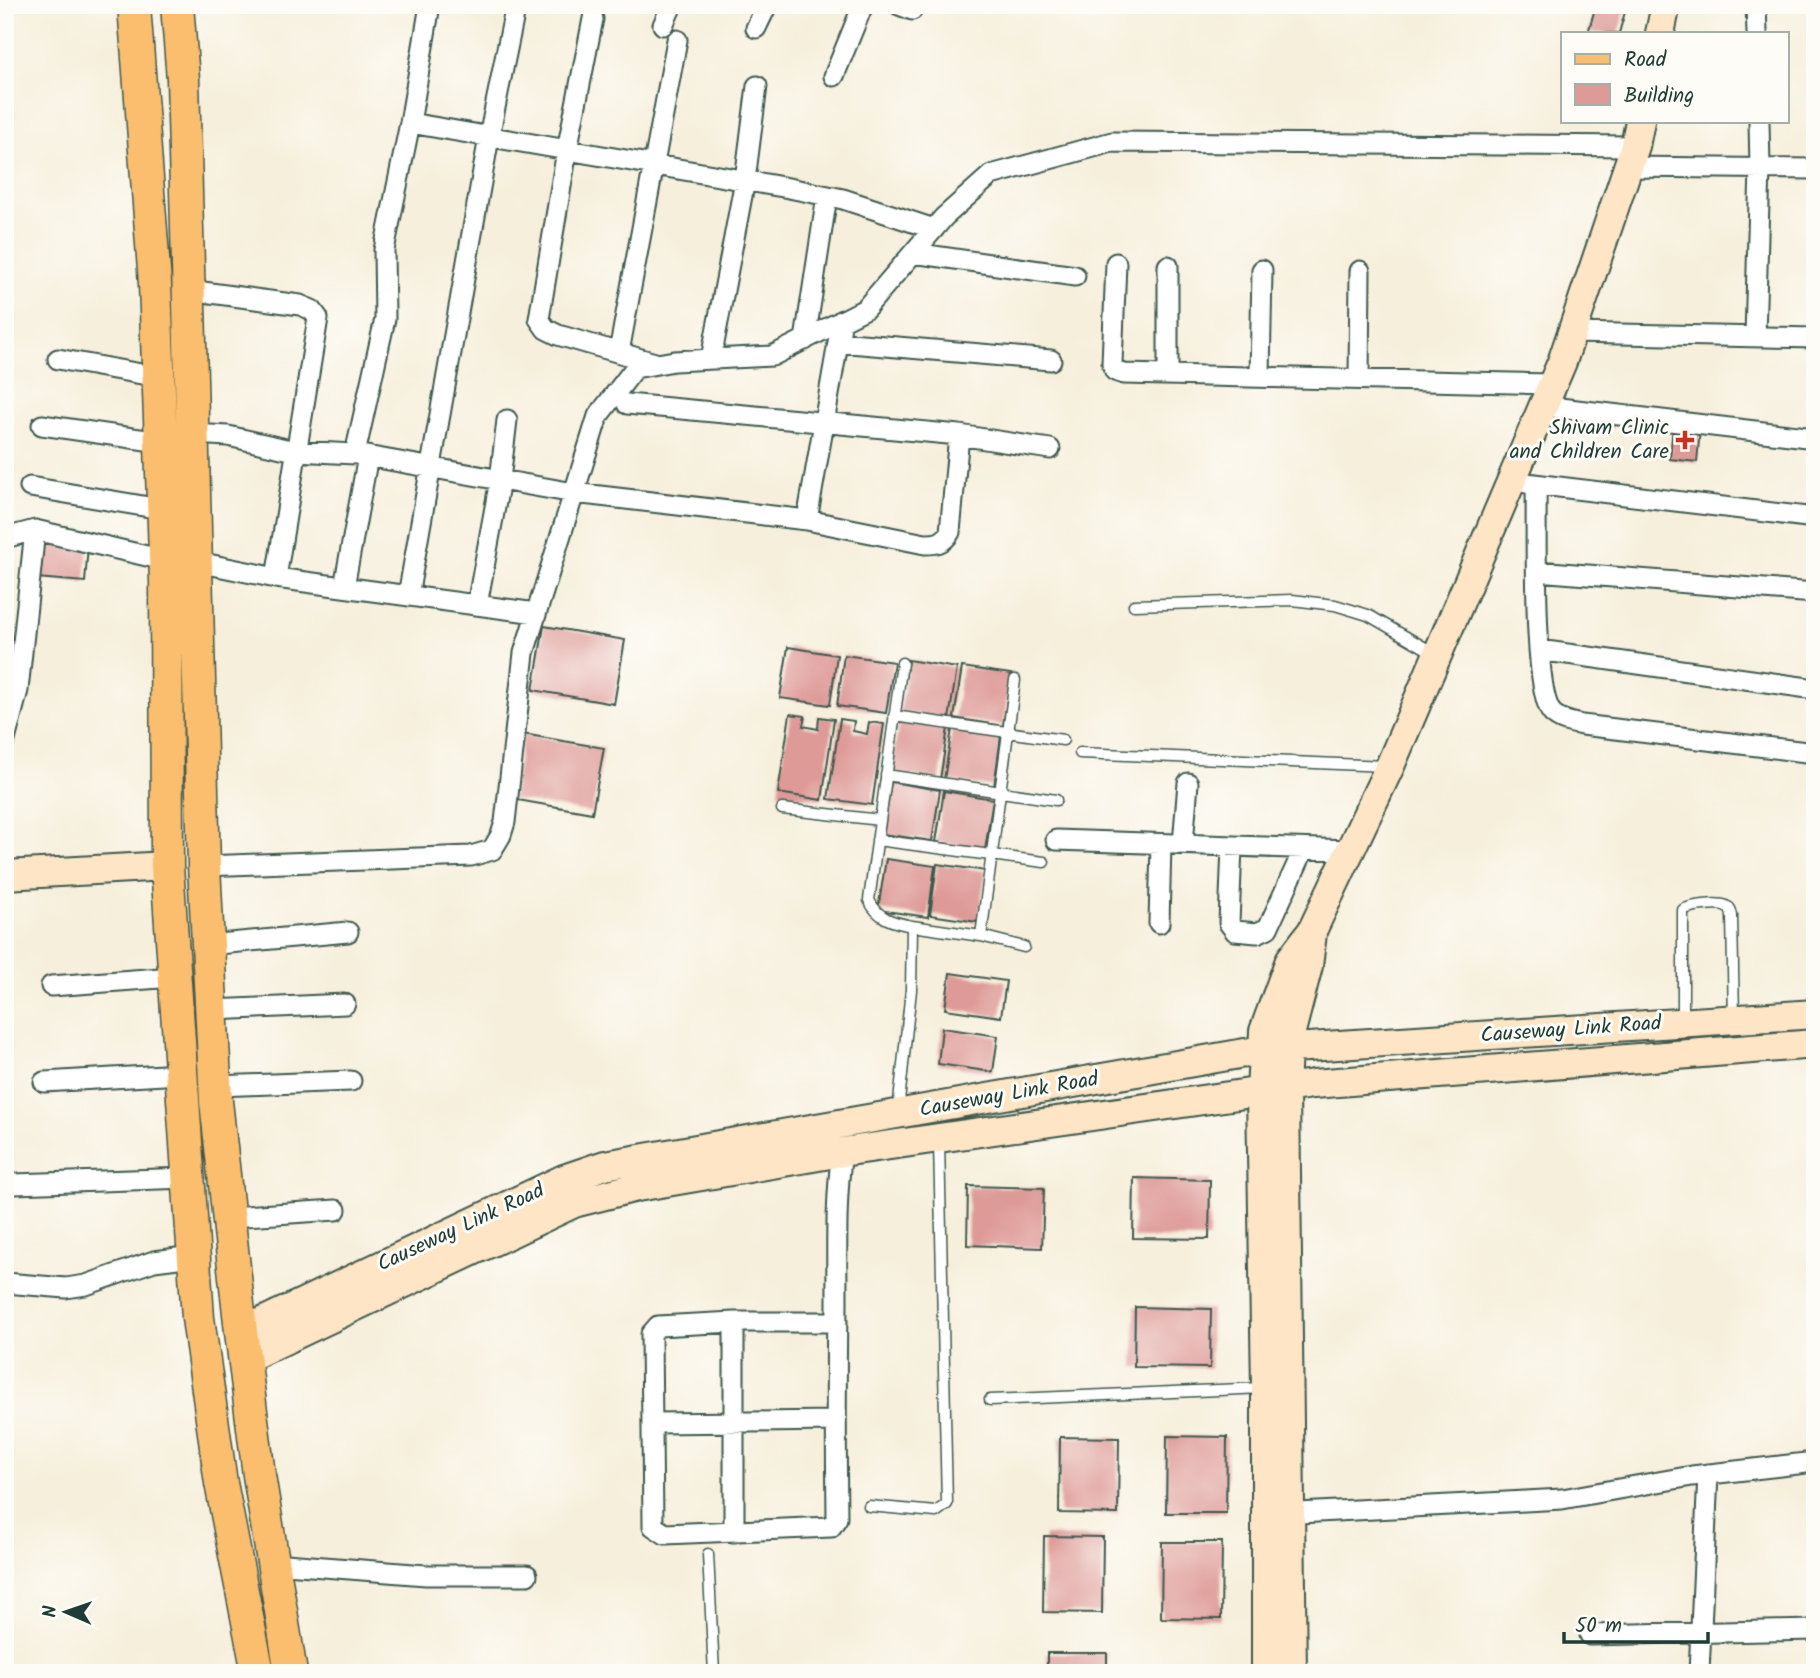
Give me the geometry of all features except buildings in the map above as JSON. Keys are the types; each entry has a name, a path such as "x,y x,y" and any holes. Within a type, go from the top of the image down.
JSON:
{"main road":[{"path":"134,5 155,284 164,560 167,866 198,1318 221,1483 258,1673"},
{"path":"177,5 183,79 198,562 204,866 216,1086 242,1345 291,1673"},
{"path":"1660,32 1666,5"},
{"path":"1292,1673 1279,1514 1273,1091 1275,1049 1308,966 1312,931 1390,766 1437,655 1524,482 1547,395 1571,333 1634,145"},
{"path":"5,875 167,866"},
{"name":"Causeway Link Road","path":"242,1345 564,1179 595,1168 1275,1049 1815,1014"},
{"name":"Causeway Link Road","path":"242,1345 574,1203 650,1184 842,1152 1313,1084 1808,1045"},
{"path":"1266,1673 1279,1514"}],"street":[{"path":"344,587 361,455 385,319 384,250 410,123 430,5"},
{"path":"408,596 489,137 516,5"},
{"path":"663,25 672,5"},
{"path":"756,28 767,5"},
{"path":"834,76 863,5"},
{"path":"1756,5 1757,32"},
{"path":"593,19 567,150 539,319 546,329 558,335 660,364"},
{"path":"619,352 677,40"},
{"path":"711,359 745,180 757,86"},
{"path":"1755,336 1759,122"},
{"path":"410,123 827,196 934,229"},
{"path":"204,866 471,856 492,850 505,822 524,653 598,416 635,368 711,359 772,356 865,309 934,229 991,175 1112,142 1634,145 1760,168 1815,169"},
{"path":"805,340 827,196"},
{"path":"913,253 1075,276"},
{"path":"1116,263 1112,364 1115,371 1124,374 1359,379 1547,395 1815,438"},
{"path":"1168,266 1168,374"},
{"path":"1260,376 1262,270"},
{"path":"1359,379 1360,271"},
{"path":"188,290 300,305 312,310 318,318 276,578"},
{"path":"807,520 842,320"},
{"path":"1571,333 1815,338"},
{"path":"838,342 1051,360"},
{"path":"58,359 158,377"},
{"path":"627,404 959,435 1050,449"},
{"path":"477,606 500,480 507,420"},
{"path":"43,425 160,442"},
{"path":"193,434 228,436 295,451 361,455 574,493 807,520 925,544 945,540 950,532 959,435"},
{"path":"1815,518 1524,482 1537,571 1539,650 1544,697 1552,713 1563,720 1582,725 1815,753"},
{"path":"30,487 162,509"},
{"path":"5,538 35,530 164,560 198,562 276,578 536,614"},
{"path":"5,740 18,690 35,530"},
{"path":"1537,571 1815,593"},
{"path":"1539,650 1815,689"},
{"path":"1183,844 1188,783"},
{"path":"1056,840 1350,850"},
{"path":"1159,923 1161,844"},
{"path":"1232,846 1229,923 1235,931 1257,933 1268,928 1304,849"},
{"path":"208,945 348,932"},
{"path":"51,986 174,977"},
{"path":"212,1010 345,1004"},
{"path":"44,1082 181,1074"},
{"path":"216,1086 351,1081"},
{"path":"837,1322 734,1322 658,1326 652,1335 653,1526 665,1534 734,1532 831,1527 837,1518 838,1186 842,1152"},
{"path":"14,1184 188,1178"},
{"path":"229,1217 336,1210"},
{"path":"5,1283 66,1288 86,1285 154,1261 194,1256"},
{"path":"734,1322 734,1532"},
{"path":"653,1423 836,1420"},
{"path":"1279,1514 1562,1499 1707,1474 1815,1462"},
{"path":"1699,1673 1707,1474"},
{"path":"273,1563 426,1575 527,1575"},
{"path":"1591,1635 1815,1630"}],"lane":[{"path":"1134,605 1292,600 1335,605 1368,615 1437,655"},
{"path":"902,663 869,900 876,914 892,922 981,936 1024,947"},
{"path":"981,936 1015,680"},
{"path":"894,716 1063,740"},
{"path":"1080,753 1390,766"},
{"path":"886,775 1056,800"},
{"path":"782,808 880,820"},
{"path":"877,840 1044,862"},
{"path":"1683,1023 1682,910 1688,906 1725,905 1730,909 1734,1019"},
{"path":"897,1115 911,990 912,926"},
{"path":"869,1506 936,1512 947,1504 939,1139"},
{"path":"990,1400 1278,1386"},
{"path":"708,1554 714,1673"}],"place":[{"name":"Shivam Clinic and Children Care","path":"1685,440"}]}
